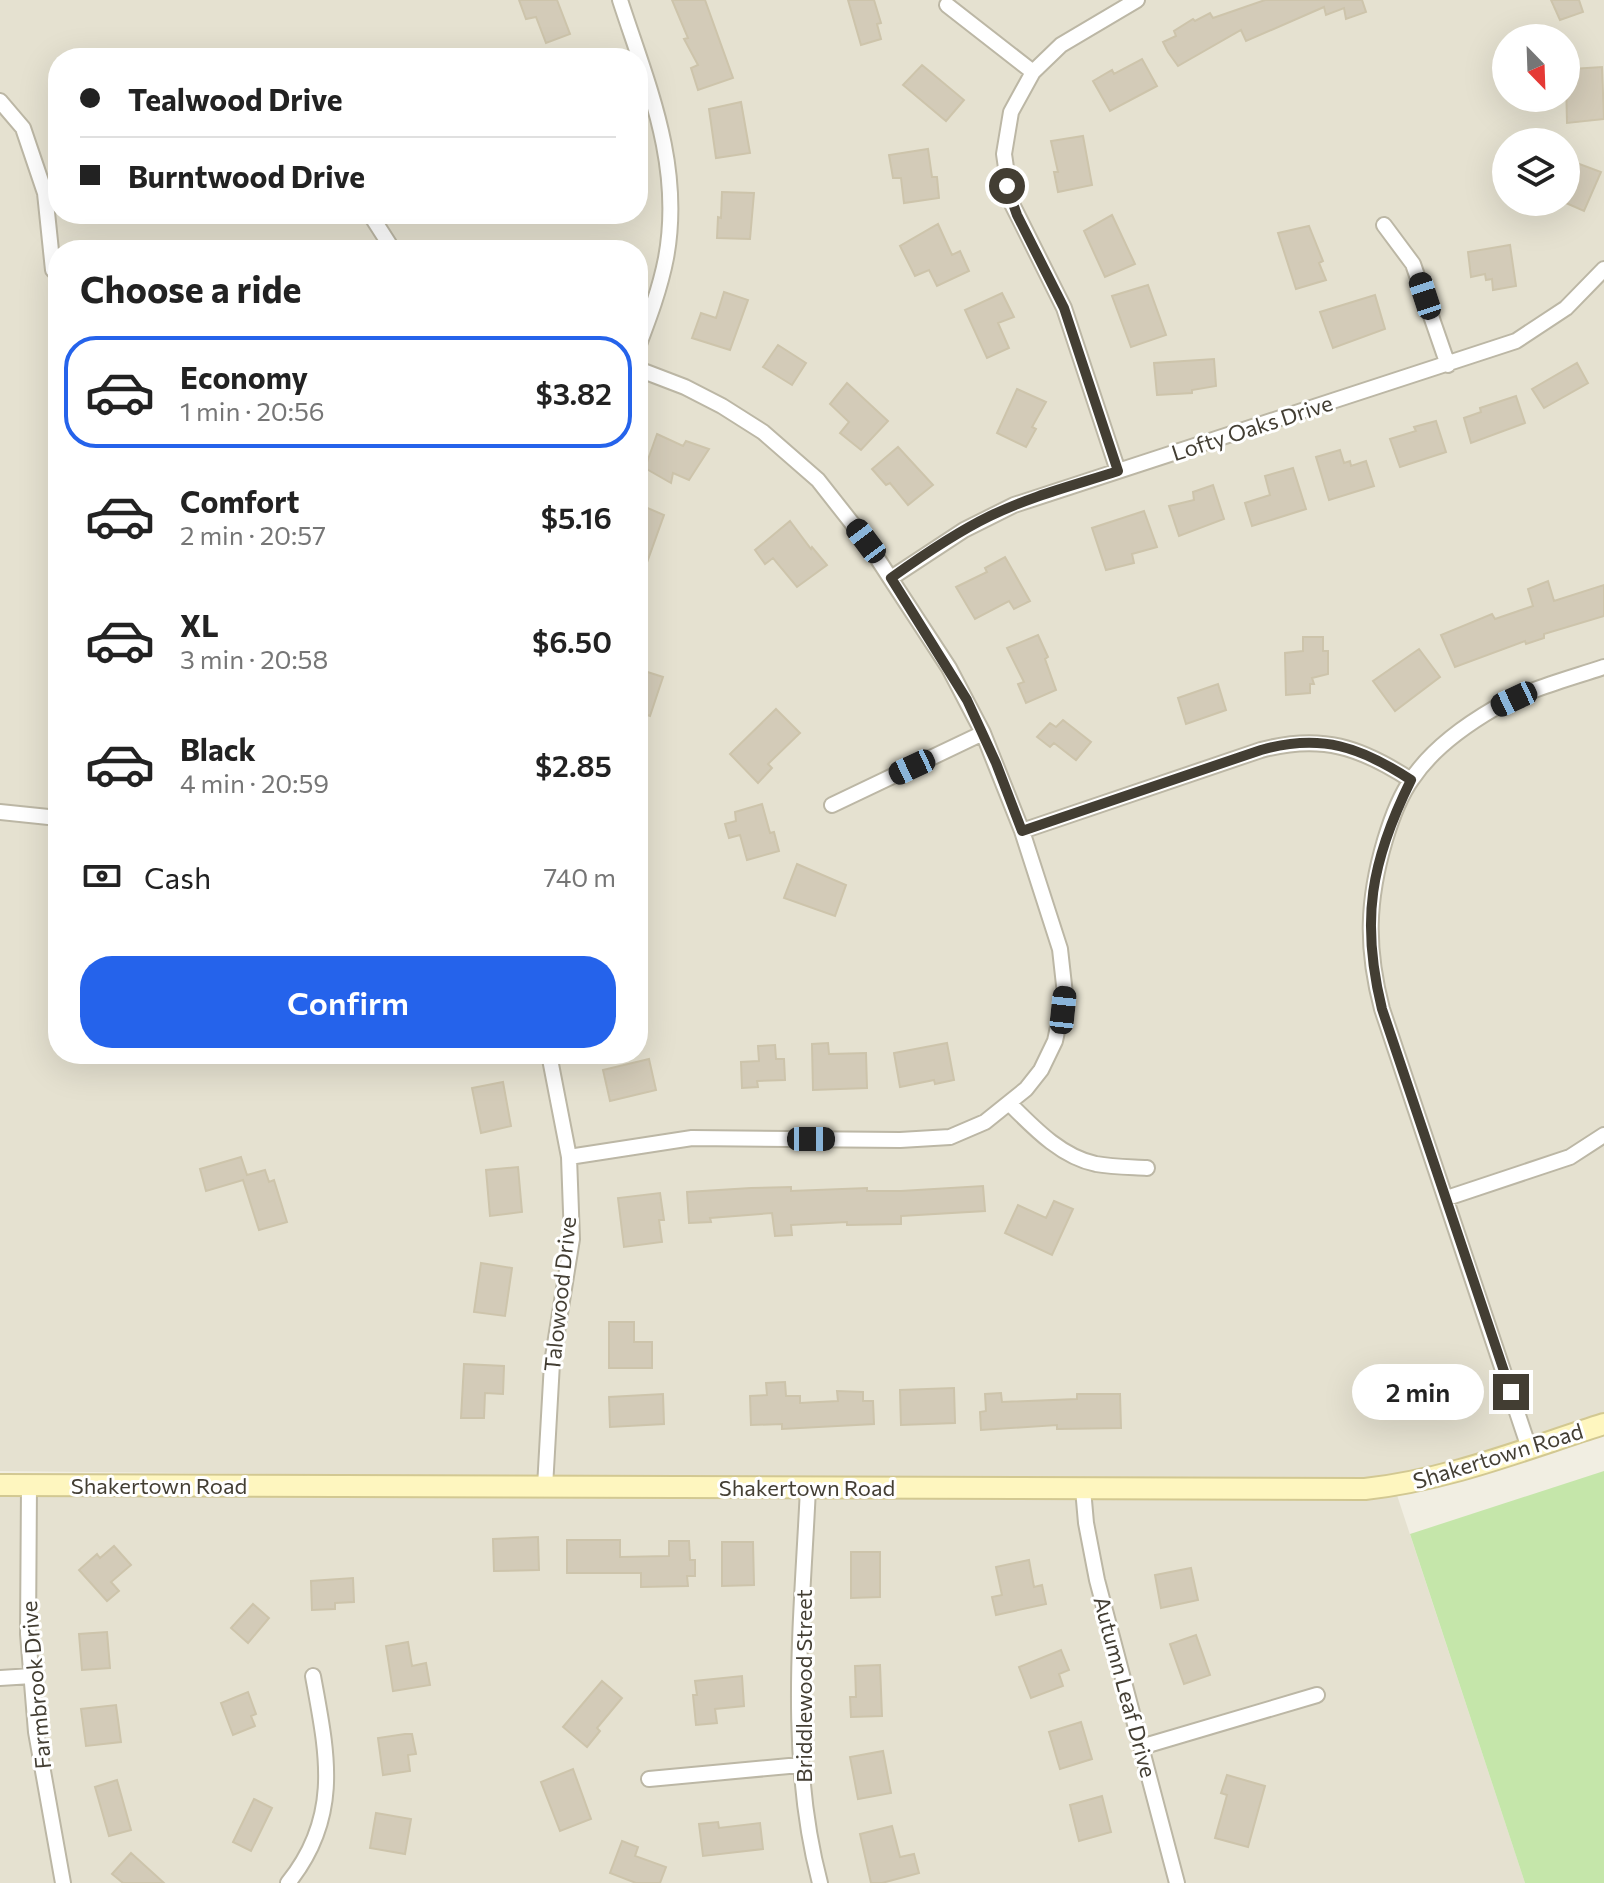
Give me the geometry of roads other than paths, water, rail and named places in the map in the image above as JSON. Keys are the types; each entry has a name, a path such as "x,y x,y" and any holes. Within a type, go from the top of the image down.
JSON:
{"street":[{"path":"620,0 636,48"},
{"path":"1118,471 1064,308 1017,215 1007,186 1004,154 1007,125 1017,98 1033,72 1061,45 1137,0"},
{"path":"947,5 1033,72"},
{"path":"648,86 662,129 670,183 666,259 648,320"},
{"path":"0,101 23,128 45,193 48,222"},
{"path":"1384,225 1413,264 1448,365"},
{"name":"Lofty Oaks Drive","path":"891,578 924,554 992,515 1036,497 1494,350 1535,331 1566,308 1604,269"},
{"path":"569,1157 692,1138 900,1140 950,1137 985,1122 1026,1089 1048,1056 1060,1026 1065,994 1060,949 1022,831 983,733 949,668 891,578 834,498 782,447 722,406 648,373"},
{"path":"1529,1448 1382,1009 1370,948 1372,895 1391,820 1411,780 1435,751 1497,707 1532,691 1604,667"},
{"path":"832,805 983,733"},
{"path":"1022,831 1290,743 1322,743 1353,749 1380,760 1411,780"},
{"path":"0,812 48,817"},
{"name":"Talowood Drive","path":"545,1487 552,1363 572,1239 569,1157 551,1064"},
{"path":"1009,1103 1040,1134 1071,1154 1094,1163 1147,1168"},
{"path":"1447,1198 1570,1157 1604,1135"},
{"name":"Shakertown Road","path":"0,1485 1365,1489 1429,1479 1604,1424"},
{"name":"Farmbrook Drive","path":"29,1485 28,1634 36,1732 63,1883"},
{"name":"Briddlewood Street","path":"808,1488 800,1677 800,1765 820,1883"},
{"name":"Autumn Leaf Drive","path":"1083,1489 1097,1580 1177,1883"},
{"path":"0,1678 32,1676"},
{"path":"288,1883 319,1829 327,1792 327,1749 313,1676"},
{"path":"1141,1747 1317,1695"},
{"path":"649,1779 800,1765"}]}
